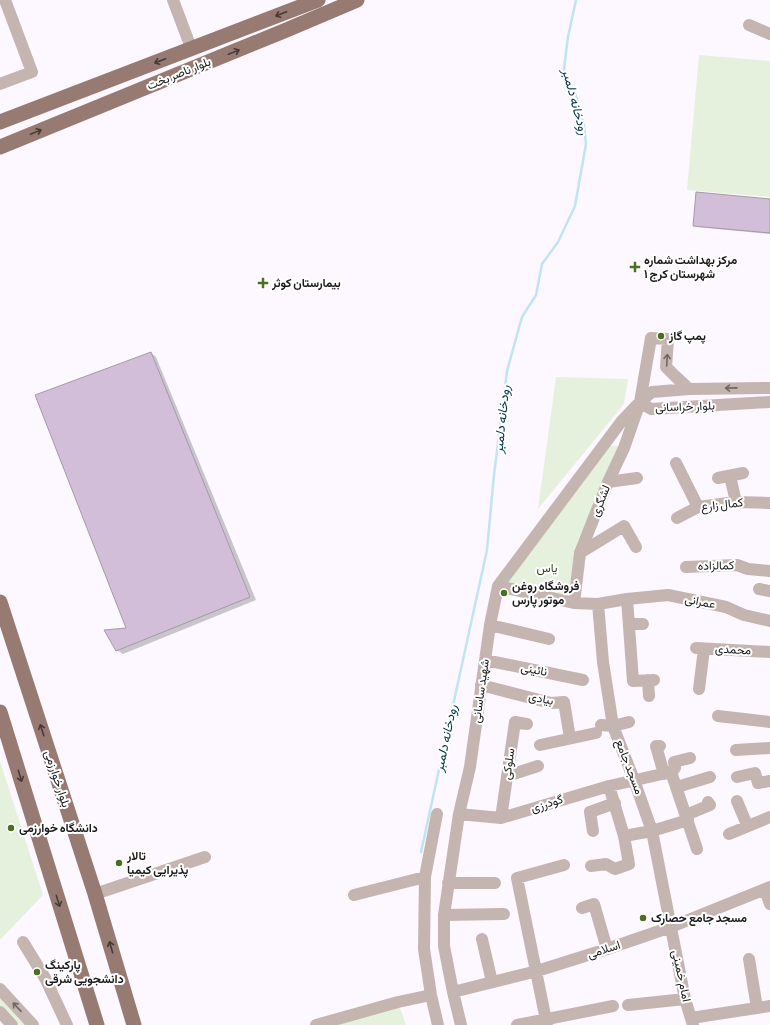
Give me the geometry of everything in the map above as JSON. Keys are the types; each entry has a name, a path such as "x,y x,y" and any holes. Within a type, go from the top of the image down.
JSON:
{"main road":[{"name":"بلوار ناصر بخت","path":"0,122 318,0"},
{"name":"بلوار ناصر بخت","path":"0,147 357,0"},
{"name":"بلوار خوارزمی","path":"0,602 95,894 134,1025"},
{"path":"0,712 97,1025"}],"street":[{"path":"0,84 32,72 5,0"},
{"path":"173,0 190,45"},
{"path":"749,25 770,34"},
{"name":"لشگری","path":"574,603 580,553 608,482 624,448 640,402 651,338 668,339 666,367 674,376 689,388"},
{"name":"بلوار خراسانی","path":"770,388 689,388 652,392 640,402 651,409 770,402"},
{"name":"شهید ساسانی","path":"461,1025 444,946 444,915 459,814 470,767 490,625 498,586 603,445 621,422 640,402"},
{"path":"676,463 698,507"},
{"path":"718,478 743,473"},
{"path":"730,476 736,502"},
{"path":"608,482 637,478"},
{"name":"کمال زارع","path":"677,518 698,507 736,502 770,503"},
{"path":"580,553 624,526 636,547"},
{"name":"کمالزاده","path":"686,567 737,564 748,569 770,572"},
{"name":"عمرانی","path":"498,586 574,603 598,604 627,599 668,595 726,607 744,615 770,621"},
{"path":"627,599 633,681 651,680 649,696"},
{"name":"مسجد جامع","path":"598,604 604,662 604,728 634,780 652,831 671,927"},
{"path":"629,624 643,624"},
{"path":"490,625 549,639"},
{"name":"محمدی","path":"699,689 700,648 770,652"},
{"name":"نائینی","path":"485,660 583,680"},
{"name":"بیادی","path":"482,685 551,703 564,702 570,738"},
{"path":"718,716 770,722"},
{"name":"سلوکی","path":"501,818 515,722 527,724"},
{"path":"540,745 629,722"},
{"path":"660,746 656,746 668,773 677,787 697,849"},
{"path":"736,750 770,748"},
{"path":"668,773 675,768 674,762 690,758"},
{"path":"507,776 538,766"},
{"name":"گودرزی","path":"459,814 501,818 575,790 609,786 668,773"},
{"path":"737,777 755,773 758,783 770,780"},
{"path":"677,787 710,777"},
{"path":"591,866 606,864 615,869 629,864 624,836 609,786"},
{"path":"737,801 748,825"},
{"path":"624,836 652,831 687,817 710,805 708,802"},
{"path":"593,831 590,812 615,804"},
{"path":"437,814 425,877 424,949 431,995 438,1025"},
{"path":"729,834 770,817"},
{"path":"95,894 205,857"},
{"path":"546,1022 537,971 517,878 564,865"},
{"path":"354,895 425,877"},
{"path":"448,883 494,883"},
{"path":"767,888 770,904"},
{"name":"اسلامی","path":"453,992 537,971 607,949 671,927 767,888"},
{"path":"582,908 594,904 607,949"},
{"path":"444,915 504,914"},
{"name":"امام خمینی","path":"671,927 685,999 692,1022"},
{"path":"484,940 490,957 492,982"},
{"path":"23,942 45,978 67,1025"},
{"path":"749,959 757,1008"},
{"path":"0,989 33,1025"},
{"path":"316,1025 398,1002 431,995"},
{"path":"628,1005 685,999"},
{"path":"516,1025 546,1022 613,1006"},
{"path":"692,1022 770,1006"},
{"path":"0,1012 12,1025"}],"green space":[{"path":"699,55 770,61 770,197 687,190"},
{"path":"556,377 628,379 624,404 538,509"},
{"name":"یاس","path":"603,445 620,446 608,482 577,543 574,603 498,586"},
{"path":"0,761 43,895 0,940"},
{"path":"0,997 27,1025 20,1025 0,1005"},
{"path":"398,1002 406,1025 316,1025"}],"building":[{"path":"696,192 770,199 770,233 693,226"},
{"path":"151,352 250,597 116,651 104,630 126,628 35,395"}],"waterway":[{"name":"رودخانه دلمبر","path":"421,852 487,550 494,475 507,371 522,317 536,295 542,264 558,242 575,206 586,144 584,126 576,96 564,69 568,37 576,0"}],"place":[{"name":"مرکز بهداشت شماره ۱ شهرستان کرج","path":"635,267"},
{"name":"بیمارستان کوثر","path":"263,283"},
{"name":"پمپ گاز","path":"661,336"},
{"name":"فروشگاه روغن موتور پارس","path":"504,593"},
{"name":"دانشگاه خوارزمی","path":"11,828"},
{"name":"تالار پذیرایی کیمیا","path":"119,863"},
{"name":"مسجد جامع حصارک","path":"643,918"},
{"name":"پارکینگ دانشجویی شرقی","path":"37,972"}]}
